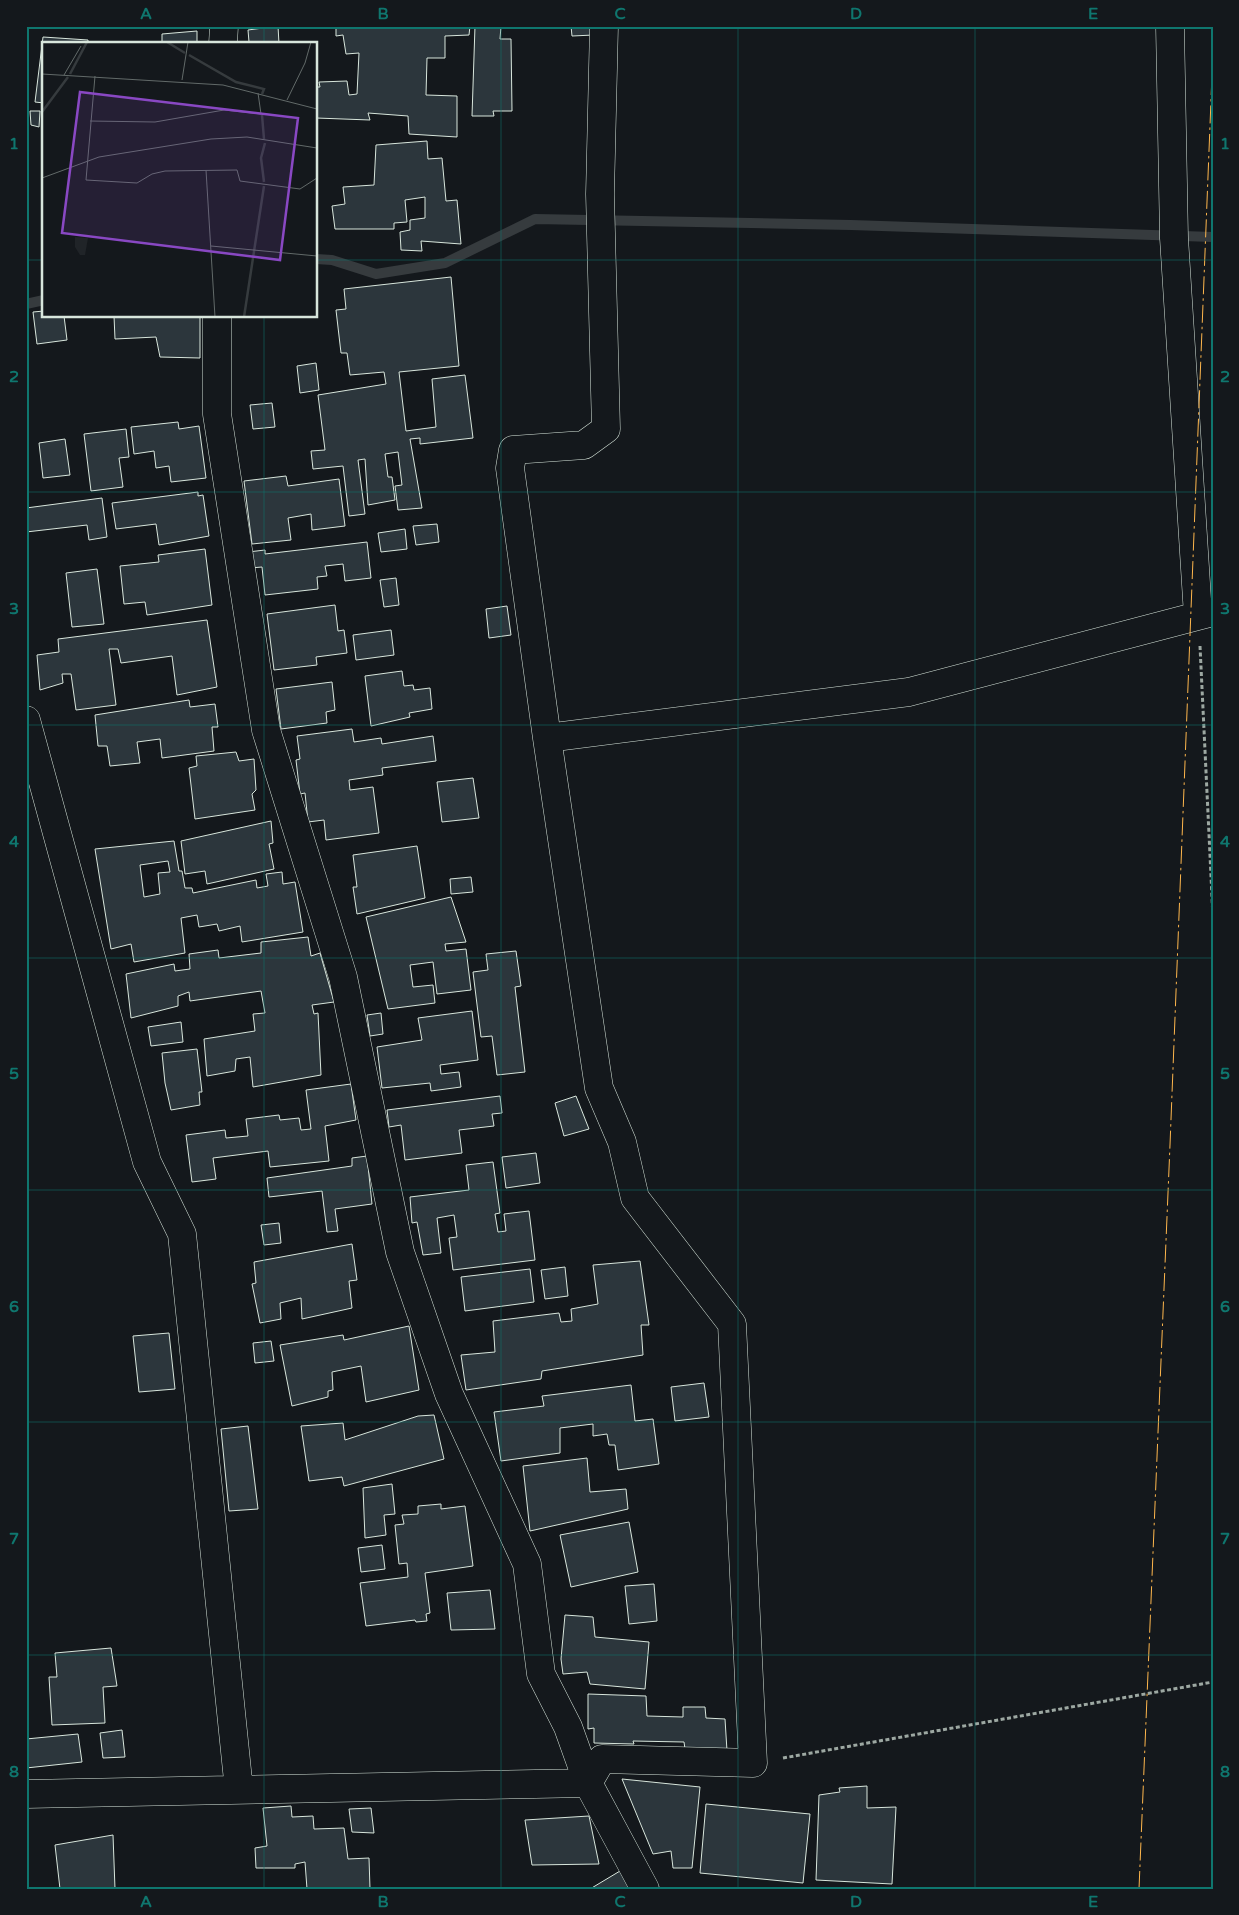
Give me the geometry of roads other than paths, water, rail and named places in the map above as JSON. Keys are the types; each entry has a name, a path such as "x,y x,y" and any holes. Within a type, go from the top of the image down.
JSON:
{"street":[{"path":"223,42 224,26"},
{"path":"588,1783 602,1759 753,1763 732,1324 635,1198 622,1142 598,1088 510,468 513,450 584,445 606,430 600,194 604,26"},
{"path":"547,738 909,692 1205,614 1174,238 1170,26"},
{"path":"217,318 217,414 266,730 343,977 400,1252 448,1394 527,1564 541,1674 568,1727 588,1783 645,1889"},
{"path":"26,720 147,1162 182,1234 239,1790"},
{"path":"26,1794 588,1783"}],"waterway":[{"path":"318,259 332,260 376,274 445,263 535,219 851,225 1213,237"},
{"path":"26,304 42,300"}]}
